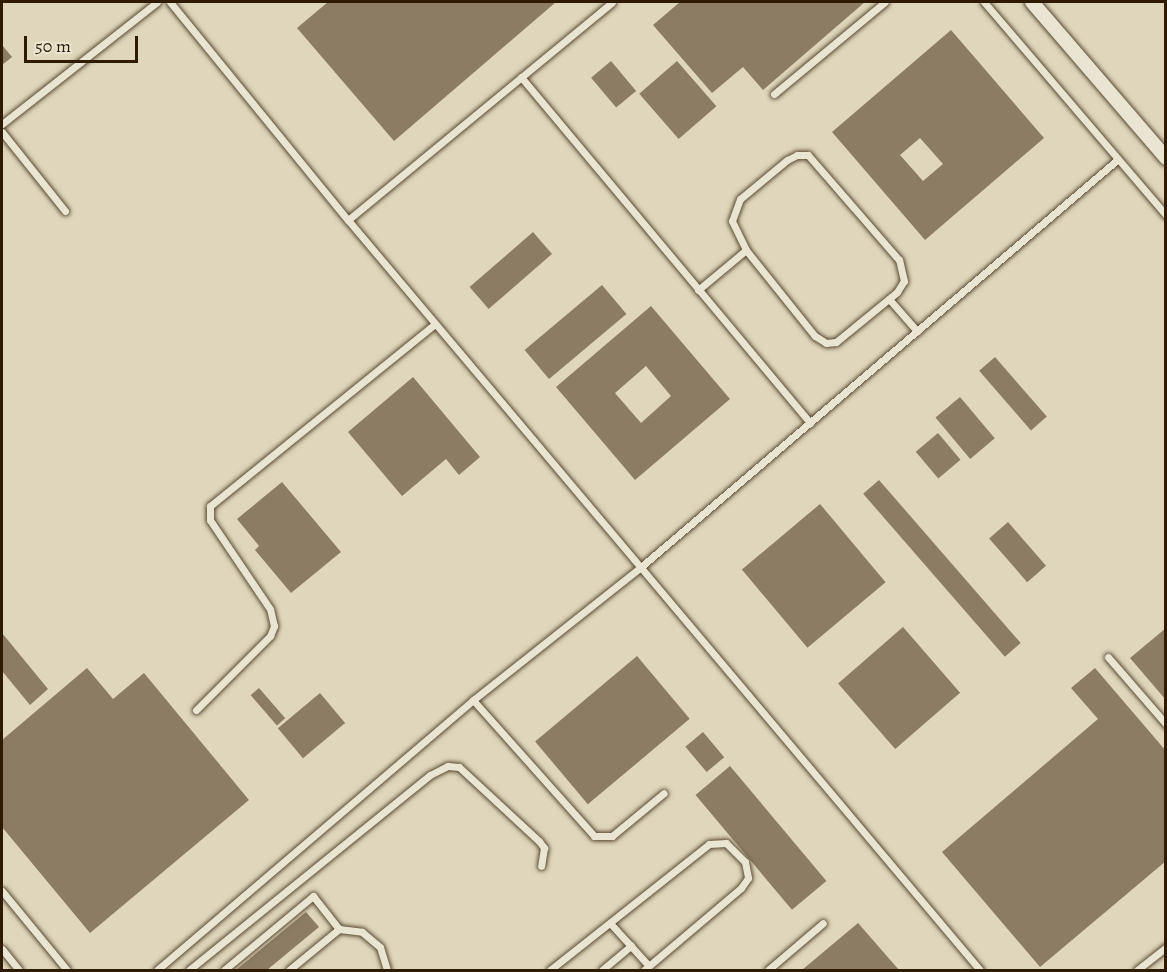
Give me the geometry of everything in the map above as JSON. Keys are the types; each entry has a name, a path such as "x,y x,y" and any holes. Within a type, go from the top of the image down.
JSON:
{"street":[{"path":"1032,2 1166,158"}],"lane":[{"path":"2,124 157,2"},
{"path":"170,2 435,324 642,566 980,970"},
{"path":"348,220 612,2"},
{"path":"774,94 885,2"},
{"path":"984,2 1166,215"},
{"path":"521,77 810,423"},
{"path":"2,132 65,211"},
{"path":"797,155 808,155 899,260 904,282 889,299 836,342 826,343 816,336 746,250 732,221 740,199 787,160 797,155"},
{"path":"157,970 473,700 642,566 1117,160"},
{"path":"698,290 746,250"},
{"path":"889,299 917,331"},
{"path":"196,710 270,636 274,626 270,609 210,520 210,506 435,324"},
{"path":"1108,657 1166,724"},
{"path":"473,700 594,836 612,836 664,793"},
{"path":"189,970 430,775 448,766 459,767 539,841 544,848 541,866"},
{"path":"550,970 709,844 726,843 745,862 748,878 741,888 646,968 631,946 610,923"},
{"path":"2,891 67,970"},
{"path":"224,970 314,896 339,929 362,932 380,947 387,970"},
{"path":"768,970 823,923"},
{"path":"289,970 339,929"},
{"path":"602,970 631,946"},
{"path":"1137,970 1166,947"},
{"path":"2,949 19,970"}],"building":[{"path":"328,2 556,2 394,141 297,28"},
{"path":"680,2 865,2 763,90 743,67 712,93 653,25"},
{"path":"951,30 1044,138 925,240 832,132","holes":["920,138 943,164 923,181 900,155"]},
{"path":"2,45 12,57 2,65"},
{"path":"611,61 636,91 616,108 591,78"},
{"path":"677,61 716,106 679,139 639,94"},
{"path":"533,232 552,254 489,309 470,287"},
{"path":"602,285 626,314 549,379 525,350"},
{"path":"651,306 730,399 635,480 556,387","holes":["646,366 671,396 641,423 615,393"]},
{"path":"995,357 1047,417 1031,430 979,371"},
{"path":"413,377 480,457 459,475 446,459 402,496 348,432"},
{"path":"960,397 995,438 970,459 935,418"},
{"path":"938,433 960,460 938,478 916,452"},
{"path":"879,480 1021,643 1005,657 863,494"},
{"path":"282,482 341,552 291,593 255,550 259,546 237,519"},
{"path":"820,504 886,582 807,648 742,570"},
{"path":"1008,522 1046,566 1027,582 989,538"},
{"path":"903,627 960,693 895,749 838,683"},
{"path":"1166,628 1166,700 1130,658"},
{"path":"2,633 48,689 30,705 2,671"},
{"path":"637,656 690,719 588,804 535,741"},
{"path":"87,668 113,699 144,673 249,800 90,933 2,827 2,740"},
{"path":"1095,668 1166,751 1166,861 1040,967 942,852 1098,719 1071,688"},
{"path":"259,688 285,718 277,725 251,695"},
{"path":"320,693 345,723 303,758 278,728"},
{"path":"703,732 724,757 707,772 685,747"},
{"path":"730,766 826,881 792,910 696,795"},
{"path":"306,912 319,927 267,970 236,970"},
{"path":"858,923 899,970 802,970"}]}
